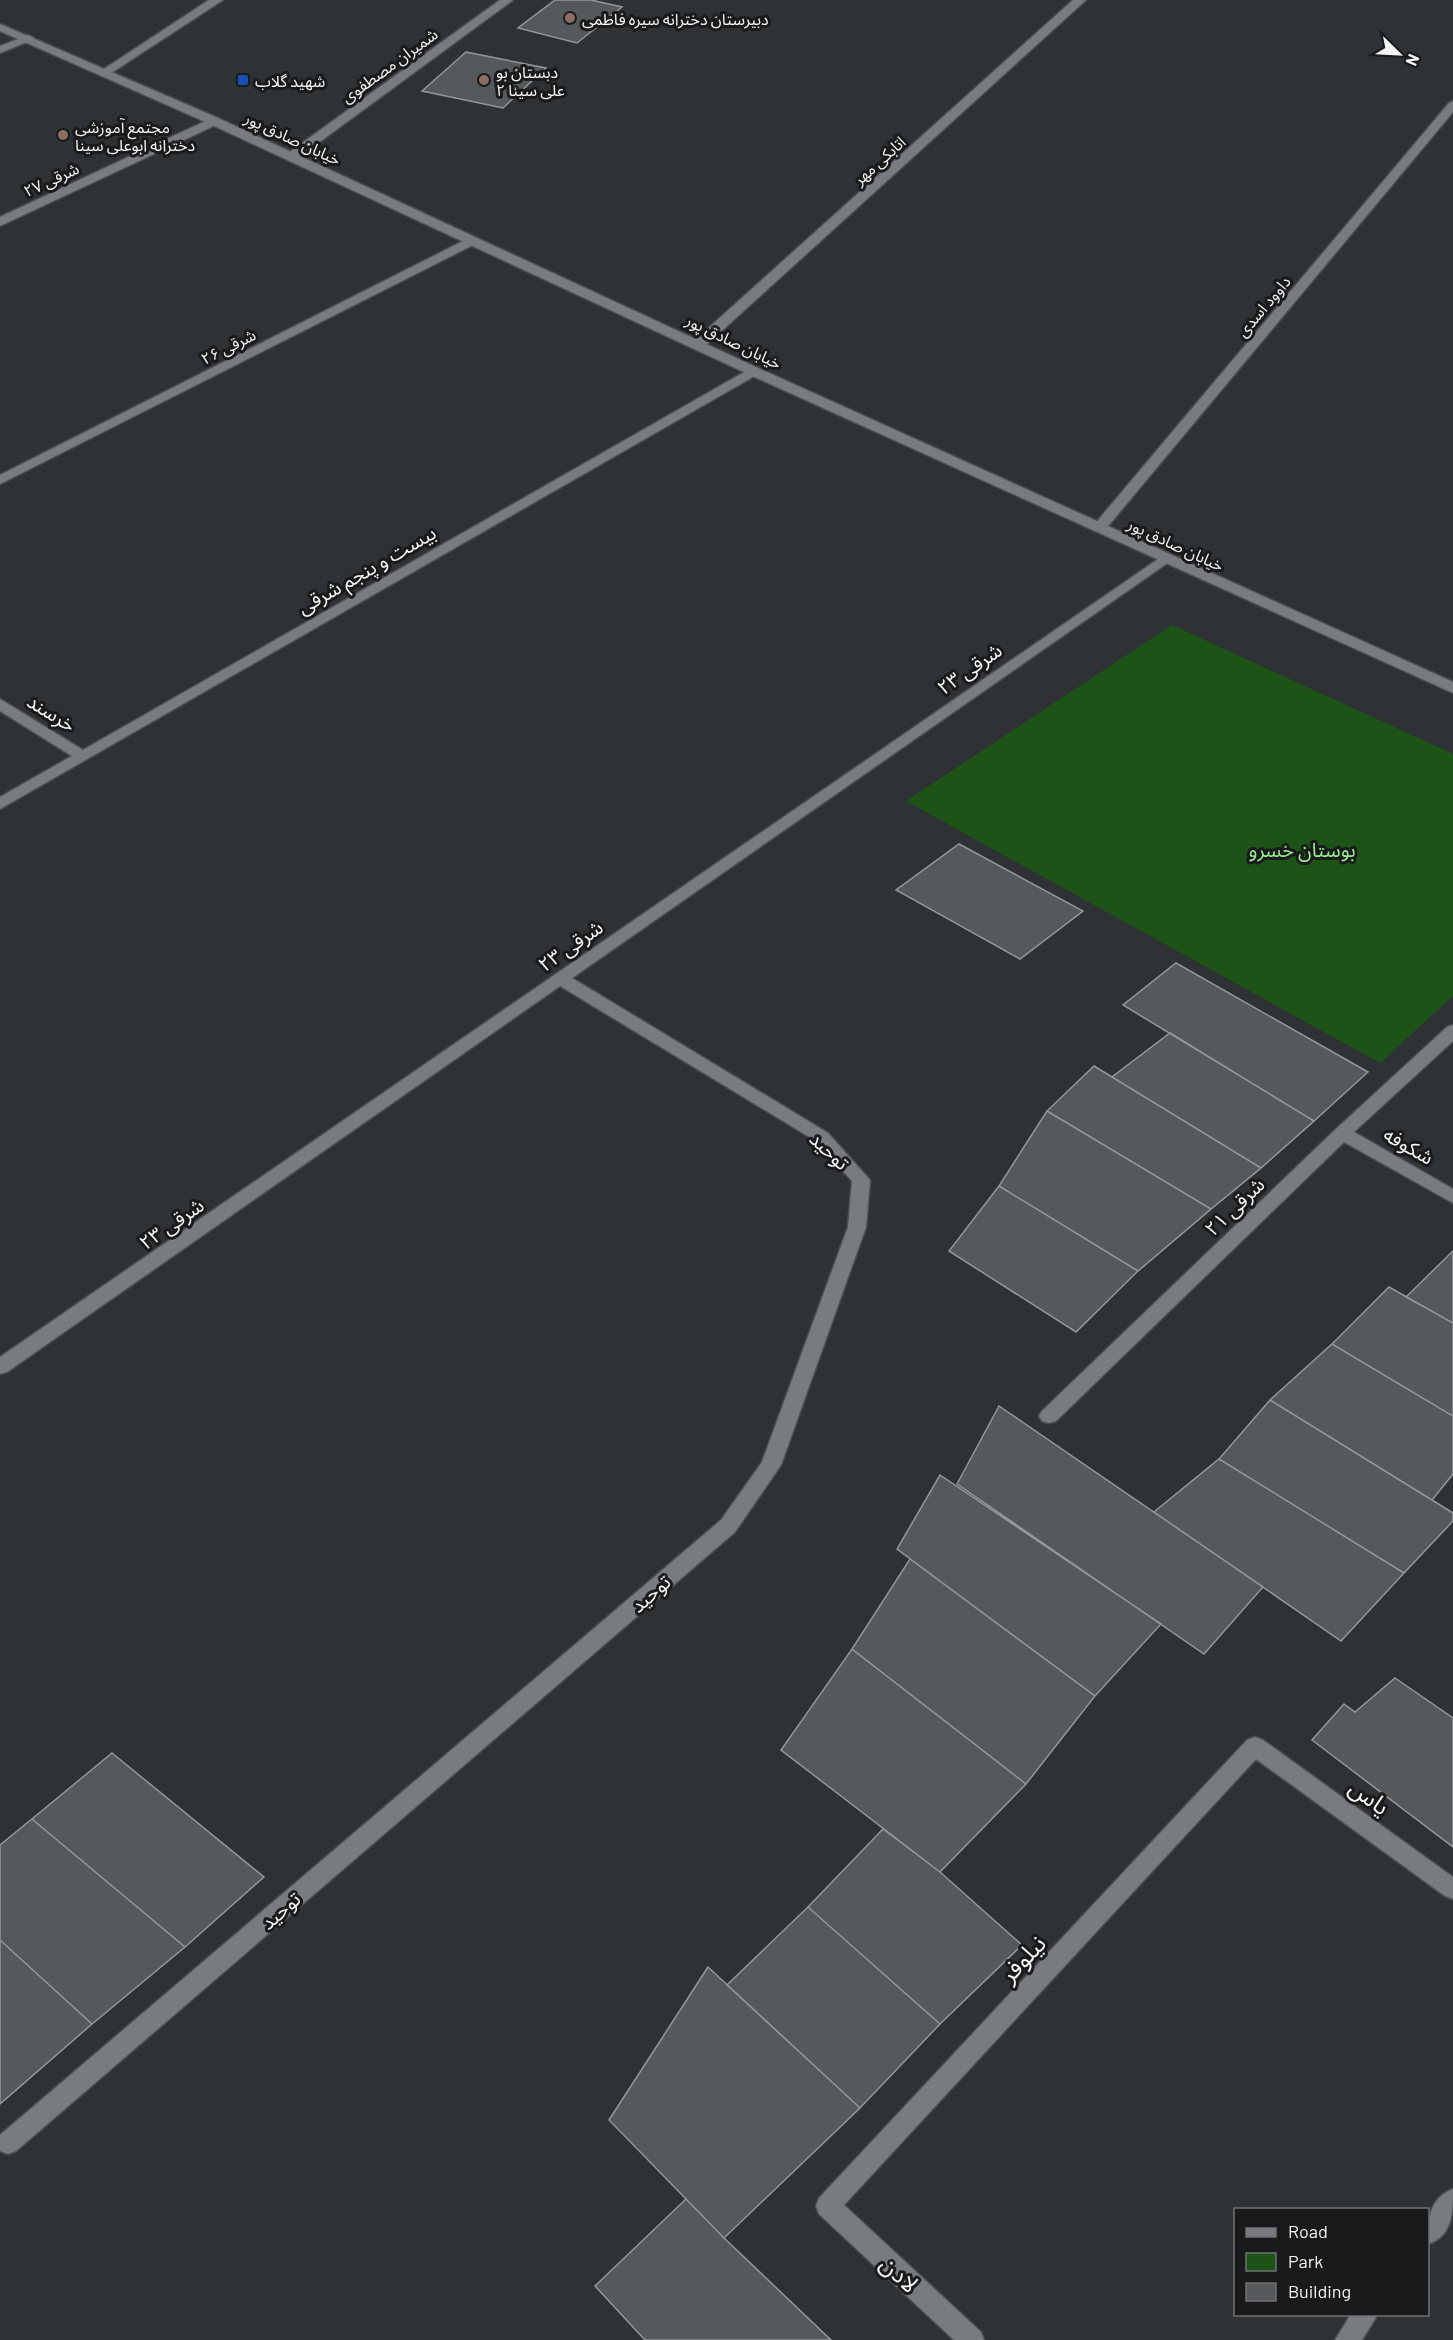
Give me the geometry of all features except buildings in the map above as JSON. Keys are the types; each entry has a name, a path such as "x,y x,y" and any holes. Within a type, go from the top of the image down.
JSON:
{"street":[{"path":"104,73 217,0"},
{"name":"شمیران مصطفوی","path":"291,157 507,0"},
{"name":"اتابکی مهر","path":"699,344 1080,0"},
{"name":"خیابان صادق پور","path":"0,27 214,121 753,371 1453,688"},
{"path":"0,50 28,38"},
{"name":"داوود اسدی","path":"1099,528 1453,105"},
{"name":"۲۷ شرقی","path":"0,222 214,121"},
{"name":"۲۶ شرقی","path":"0,480 471,241"},
{"name":"بیست و پنجم شرقی","path":"0,804 753,371"},
{"name":"۲۳ شرقی","path":"0,1367 1164,559"},
{"name":"خرسند","path":"0,704 82,756"},
{"name":"توحید","path":"8,2143 728,1526 771,1466 857,1227 861,1180 822,1137 559,978"},
{"name":"۲۱ شرقی","path":"1049,1416 1342,1133 1453,1031"},
{"name":"شکوفه","path":"1342,1133 1453,1197"},
{"name":"یاس","path":"1255,1746 1453,1889"},
{"name":"نیلوفر","path":"828,2206 1255,1746"},
{"path":"1429,2232 1453,2200"},
{"name":"لادن","path":"828,2206 972,2340"},
{"path":"1347,2340 1365,2316"}],"green space":[{"name":"بوستان خسرو","path":"1172,625 1453,754 1453,996 1380,1063 906,801"}],"place":[{"name":"دبیرستان دخترانه سیره فاطمی","path":"570,18"},
{"name":"شهید گلاب","path":"243,80"},
{"name":"دبستان بو علی سینا ۲","path":"484,80"},
{"name":"مجتمع آموزشی دخترانه ابوعلی سینا","path":"63,135"}]}
